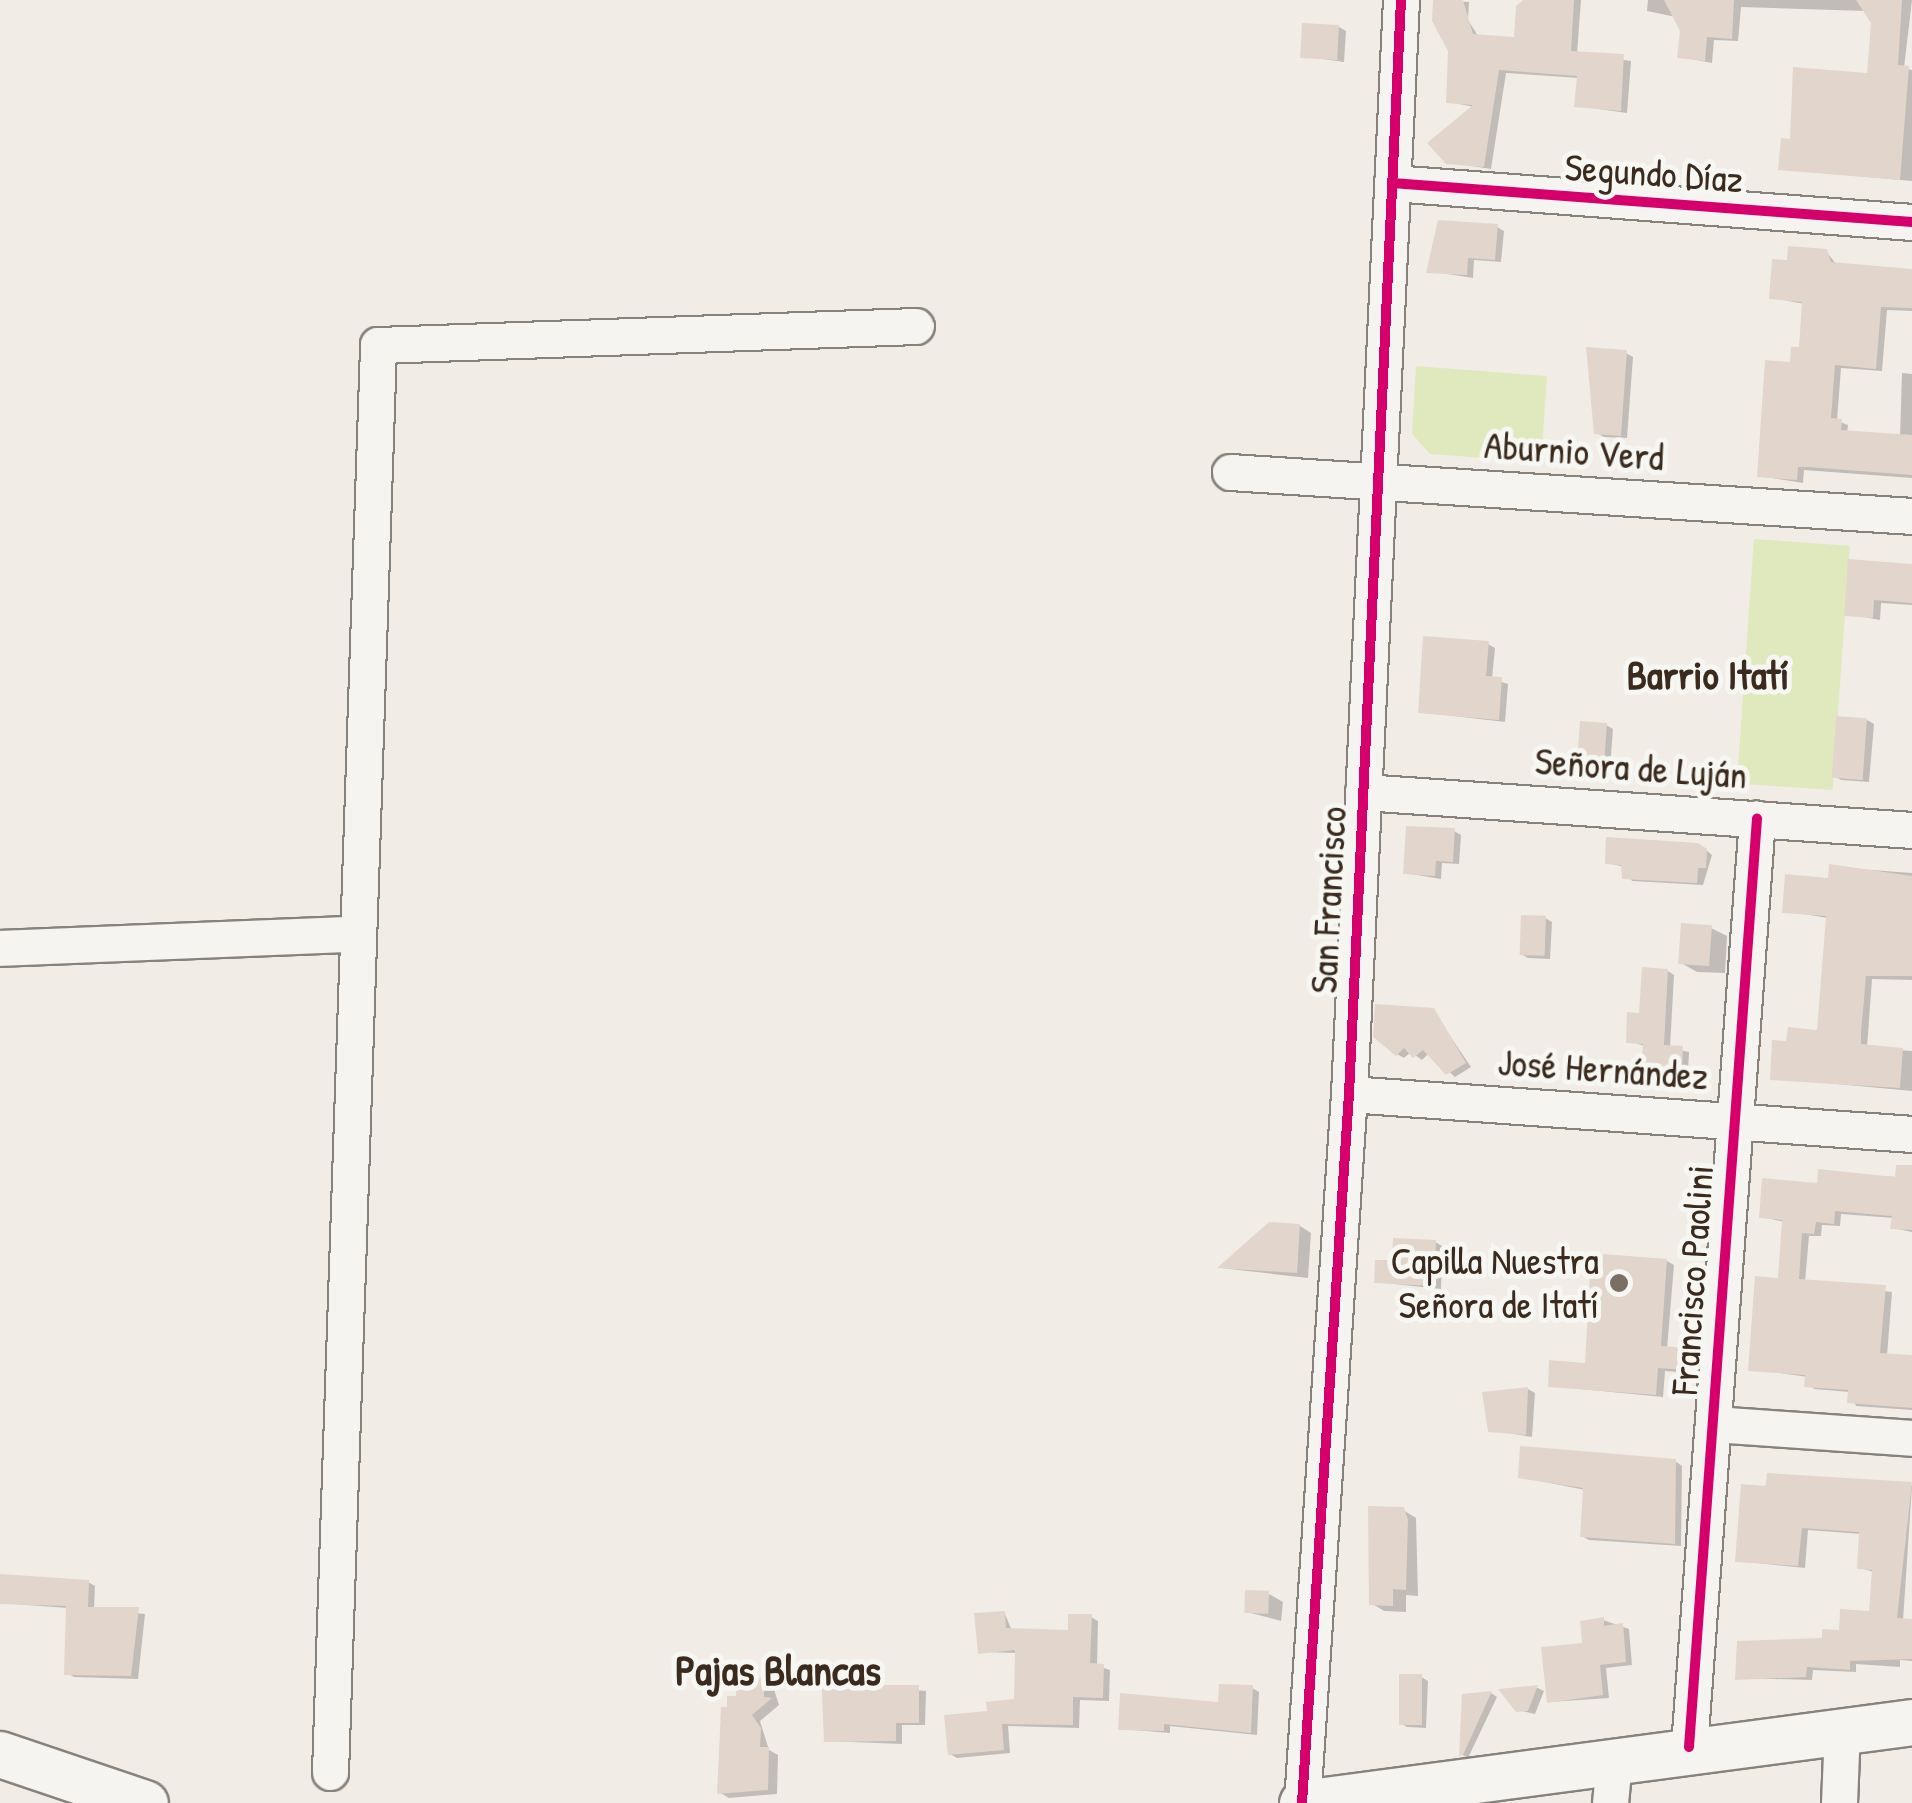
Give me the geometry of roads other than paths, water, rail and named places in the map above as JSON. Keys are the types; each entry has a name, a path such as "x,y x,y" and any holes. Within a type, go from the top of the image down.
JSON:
{"main road":[{"path":"1302,1803 1612,1782 1689,1747 1912,1722"},
{"path":"0,1754 145,1803"}],"street":[{"name":"San Francisco","path":"1302,1803 1349,1094 1401,0"},
{"name":"Segundo Díaz","path":"1392,184 1912,222"},
{"path":"330,1772 354,934 378,345 916,326"},
{"name":"Aburnio Verd","path":"1230,472 1912,516"},
{"name":"Señora de Luján","path":"1363,792 1912,830"},
{"name":"Francisco Paolini","path":"1689,1747 1756,818"},
{"path":"0,948 354,934"},
{"name":"José Hernández","path":"1349,1094 1912,1134"},
{"path":"1713,1424 1912,1438"},
{"path":"1839,1803 1842,1728"}],"place":[{"name":"Capilla Nuestra Señora de Itatí","path":"1619,1283"}],"district":[{"name":"Barrio Itatí","path":"1708,674"},
{"name":"Pajas Blancas","path":"778,1670"}]}
